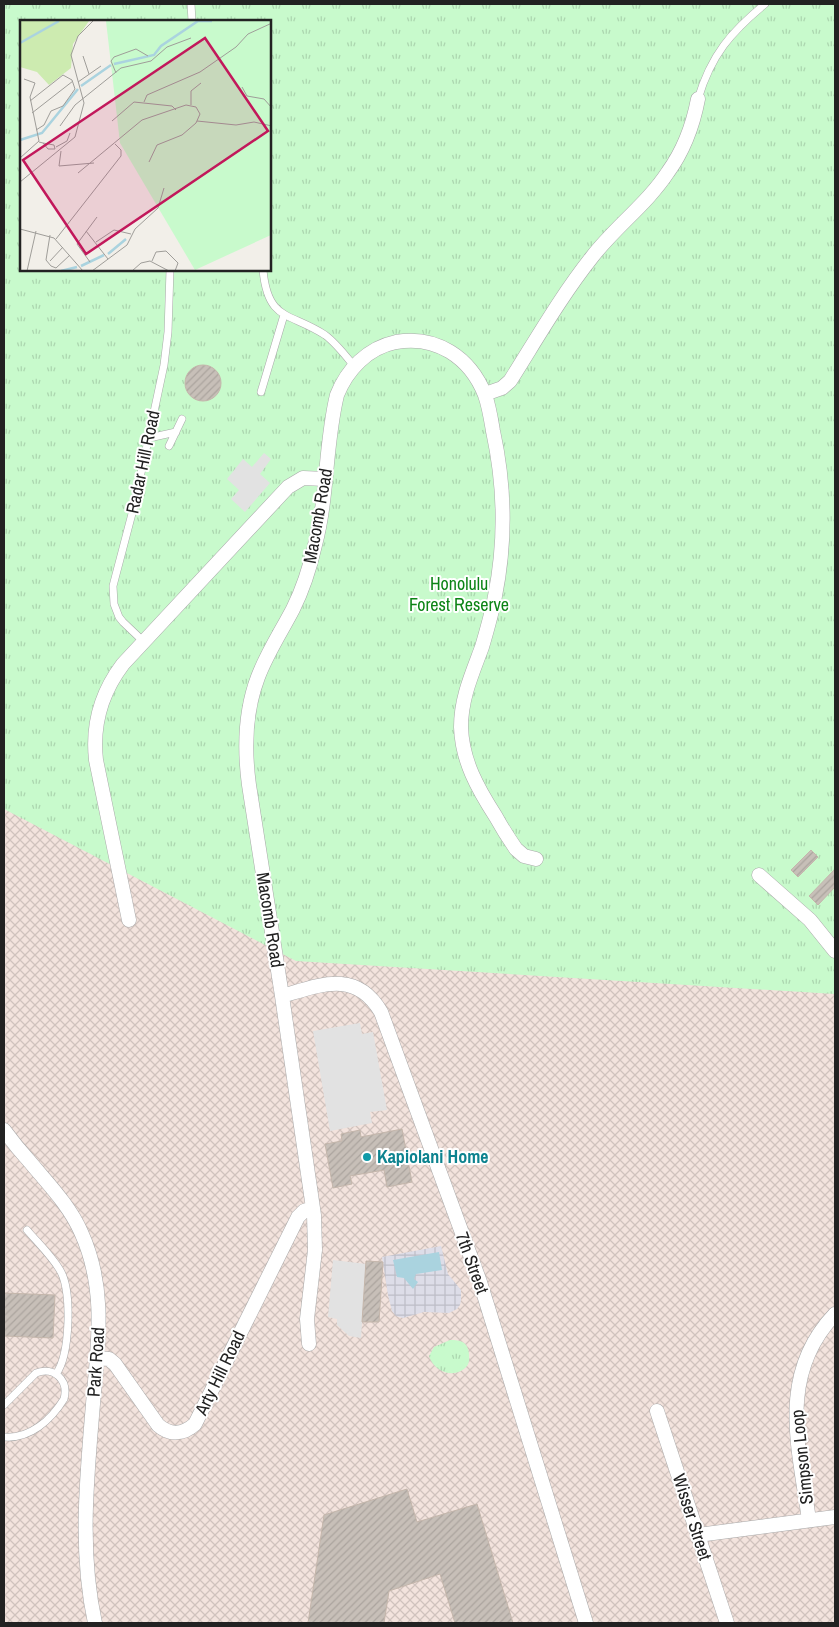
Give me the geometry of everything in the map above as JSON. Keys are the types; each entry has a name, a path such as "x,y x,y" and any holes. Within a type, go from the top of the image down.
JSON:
{"street":[{"path":"485,394 502,388 510,381 575,279 592,257 668,173 690,130 698,99"},
{"name":"Macomb Road","path":"309,1344 307,1307 315,1250 313,1208 249,785 246,757 247,729 257,679 270,649 294,607 310,564 319,528 337,396 341,385 354,366 372,352 392,343 415,340 450,350 473,373 485,394 500,470 503,521 502,547 500,572 489,623 464,699 462,741 468,766 478,790 516,849 524,856 536,860"},
{"path":"129,920 96,760 95,736 98,712 108,687 123,664 288,487 303,478 325,479"},
{"path":"759,874 810,920 835,951"},
{"name":"7th Street","path":"282,996 325,984 342,983 358,988 365,993 381,1012 480,1282 586,1623"},
{"name":"Park Road","path":"4,1130 66,1204 88,1248 97,1285 99,1304 85,1516 87,1565 95,1623"},
{"name":"Arty Hill Road","path":"96,1358 109,1360 115,1364 158,1425 164,1430 176,1433 187,1430 195,1424 298,1217 304,1211 313,1208"},
{"name":"Simpson Loop","path":"809,1520 796,1426 796,1397 807,1355 821,1331 835,1314"},
{"name":"Wisser Street","path":"657,1411 727,1623"},
{"path":"698,1535 835,1517"}],"lane":[{"path":"191,4 192,20"},
{"path":"698,99 708,70 724,44 744,22 765,4"},
{"name":"Radar Hill Road","path":"144,642 119,617 112,595 134,506 164,365 168,332 170,271"},
{"path":"263,271 266,289 274,307 284,315 324,335 340,349 354,366"},
{"path":"262,392 284,315"},
{"path":"169,446 182,419"},
{"path":"149,438 176,432"},
{"path":"27,1230 57,1267 65,1283 67,1312 65,1355 63,1363 56,1374"},
{"path":"4,1405 36,1373 46,1370 56,1374 64,1382 64,1399 34,1430 19,1436 4,1437"}],"shaded area":[{"path":"4,4 835,4 835,1623 4,1623"},
{"path":"264,453 271,459 260,474 270,483 245,512 231,499 239,490 227,479 243,459 252,467"},
{"path":"360,1023 362,1034 373,1032 387,1110 370,1112 372,1123 330,1131 313,1031"},
{"path":"441,1246 448,1274 461,1290 460,1305 449,1313 424,1312 403,1318 396,1316 392,1311 388,1295 382,1257"},
{"path":"333,1260 366,1264 361,1338 349,1336 337,1325 337,1319 328,1317"}],"green space":[{"name":"Honolulu Forest Reserve","path":"4,4 835,4 835,994 296,961 4,809"},
{"path":"450,1340 463,1342 468,1350 468,1364 457,1373 440,1370 429,1356 434,1347"}],"water":[{"path":"439,1252 442,1270 416,1274 414,1279 418,1282 413,1289 404,1278 397,1277 393,1260"}],"building":[{"path":"203,365 210,366 216,370 220,376 220,390 216,396 210,400 203,401 196,400 190,396 186,390 185,383 186,376 190,370 196,366"},
{"path":"811,850 818,857 798,877 791,870"},
{"path":"835,869 835,887 818,905 809,896"},
{"name":"Kapiolani Home","path":"402,1129 412,1182 387,1187 384,1170 350,1176 352,1184 333,1188 325,1144 342,1141 341,1134 360,1130 361,1137"},
{"path":"366,1261 383,1262 379,1322 362,1322"},
{"path":"4,1293 55,1295 53,1338 4,1336"},
{"path":"407,1489 417,1522 477,1504 513,1623 455,1623 440,1574 389,1591 384,1623 308,1623 324,1515"}],"place":[{"name":"Kapiolani Home","path":"367,1157"}]}
